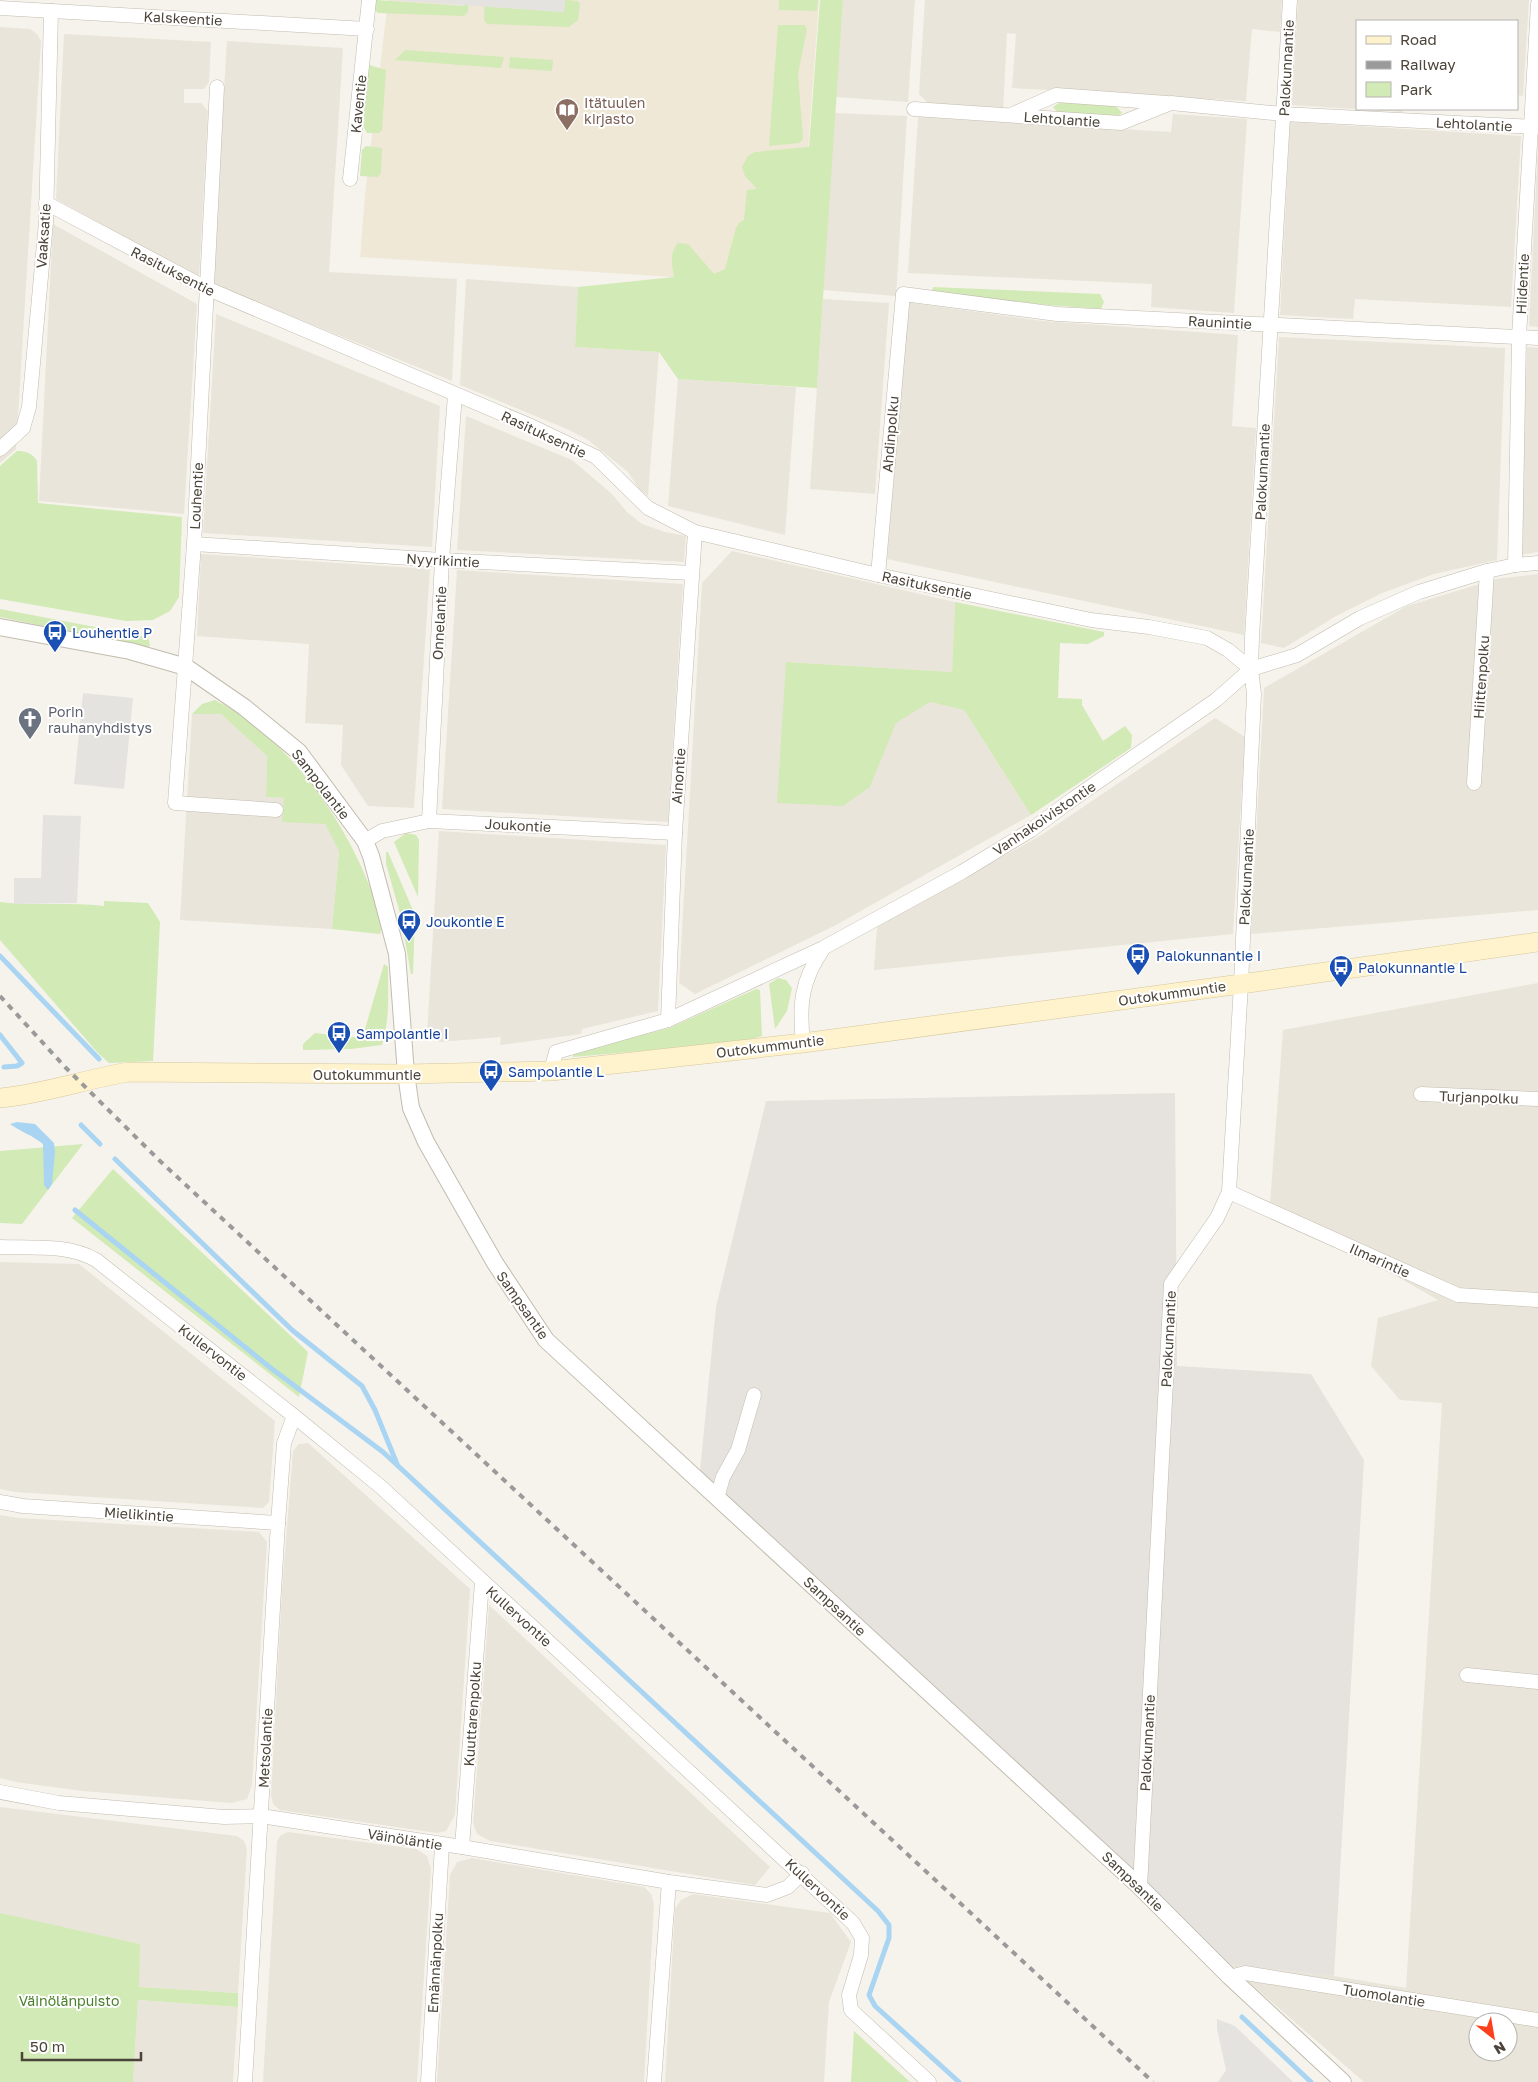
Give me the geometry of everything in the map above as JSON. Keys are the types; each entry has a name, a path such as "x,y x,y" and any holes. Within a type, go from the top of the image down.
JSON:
{"main road":[{"name":"Outokummuntie","path":"0,1098 22,1096 95,1077 129,1072 406,1074 551,1071 803,1043 1538,942"}],"street":[{"name":"Kaventie","path":"350,179 369,0"},
{"name":"Palokunnantie","path":"1140,1886 1171,1284 1217,1218 1229,1192 1241,984 1254,694 1251,669 1290,0"},
{"name":"Hiidentie","path":"1515,565 1519,337 1535,127 1538,4"},
{"name":"Kalskeentie","path":"0,8 51,11 88,6 367,29"},
{"name":"Vaaksatie","path":"0,449 23,428 29,407 46,222 51,11"},
{"name":"Louhentie","path":"217,87 194,544 186,668 178,741 175,803 276,810"},
{"name":"Lehtolantie","path":"1010,115 1056,95 1283,114 1535,127"},
{"name":"Lehtolantie","path":"914,109 1122,123 1171,104"},
{"name":"Rasituksentie","path":"46,204 206,288 531,426 596,457 648,508 695,532 878,575 1091,620 1206,638 1228,650 1251,669"},
{"name":"Raunintie","path":"903,294 1057,314 1538,338"},
{"name":"Ahdinpolku","path":"878,575 903,294"},
{"name":"Onnelantie","path":"429,821 442,560 455,395"},
{"name":"Ainontie","path":"668,1020 675,833 695,532"},
{"name":"Nyyrikintie","path":"194,544 442,560 692,573"},
{"name":"Vanhakoivistontie","path":"551,1071 556,1052 668,1020 823,948 962,872 1031,830 1216,700 1251,669 1297,655 1360,618 1419,592 1487,571 1515,565 1538,563"},
{"name":"Hiittenpolku","path":"1474,782 1487,571"},
{"name":"Sampolantie","path":"0,626 130,650 186,668 244,707 299,752 365,842 398,954 406,1074"},
{"name":"Joukontie","path":"365,842 382,832 429,821 675,833"},
{"path":"803,1043 800,1013 804,987 811,966 823,948"},
{"name":"Sampsantie","path":"406,1074 411,1108 426,1142 494,1263 546,1340 1140,1886 1230,1977 1343,2082"},
{"name":"Turjanpolku","path":"1421,1094 1538,1099"},
{"name":"Ilmarintie","path":"1229,1192 1458,1295 1538,1300"},
{"name":"Kullervontie","path":"0,1247 70,1251 83,1253 96,1260 381,1487 482,1582 802,1873 854,1923 862,1938 861,1955 849,1995 851,2010 929,2082"},
{"path":"717,1498 723,1477 738,1450 754,1396"},
{"name":"Metsolantie","path":"245,2082 278,1523 284,1444 294,1416"},
{"name":"Mielikintie","path":"0,1502 23,1506 278,1523"},
{"name":"Kuuttarenpolku","path":"462,1847 482,1582"},
{"path":"1467,1676 1538,1682"},
{"name":"Väinöläntie","path":"0,1792 59,1802 224,1816 261,1816 669,1882 766,1895 788,1887 802,1873"},
{"name":"Emännänpolku","path":"428,2082 442,1845"},
{"path":"654,2082 669,1882"},
{"name":"Tuomolantie","path":"1230,1977 1245,1973 1538,2020"}],"shaded area":[{"path":"388,0 819,0 798,285 360,257 365,195"},
{"path":"388,0 565,0 564,12"},
{"path":"843,0 915,0 908,102 836,97"},
{"path":"925,0 1282,0 1280,32 1252,29 1246,101 1012,88 1016,34 1007,33 1003,110 930,105 919,94"},
{"path":"1298,0 1529,0 1523,96 1518,95 1518,20 1356,20 1356,109 1292,105"},
{"path":"0,27 30,29 37,34 41,41 16,449 0,463"},
{"path":"64,34 211,42 209,82 204,89 184,89 184,103 201,103 208,111 199,278 56,199"},
{"path":"227,41 343,48 329,272 457,279 452,381 212,284"},
{"path":"1371,110 1403,110 1403,112"},
{"path":"834,113 907,116 896,296 823,290"},
{"path":"1173,114 1247,119 1234,313 1151,307 1152,284 908,273 918,117 1171,132"},
{"path":"1290,122 1521,136 1511,307 1355,299 1353,319 1280,315"},
{"path":"1538,146 1538,327 1529,326"},
{"path":"53,224 197,304 184,514 39,501"},
{"path":"466,279 578,287 575,347 659,352 648,496 639,489 628,472 588,440 567,429 460,385"},
{"path":"823,299 889,303 875,494 810,489"},
{"path":"905,302 1043,321 1238,335 1232,426 1256,428 1244,635 887,559"},
{"path":"216,314 440,406 432,547 203,533"},
{"path":"1279,337 1505,348 1497,560 1434,574 1382,593 1336,616 1284,648 1261,643"},
{"path":"1527,347 1538,348 1538,552 1520,555"},
{"path":"678,379 796,387 785,535 668,506"},
{"path":"466,416 572,460 612,494 627,512 642,524 665,532 686,536 684,562 457,550"},
{"path":"732,551 955,602 952,672 786,662 870,787 896,722 930,702 964,710 1031,815 836,925 695,994 679,983 702,583"},
{"path":"201,554 430,569 414,808 368,806 341,765 343,725 305,723 309,644 197,636"},
{"path":"457,570 683,584 668,822 442,809"},
{"path":"1538,574 1538,910 1251,934 1264,688 1407,606 1496,579"},
{"path":"83,693 133,698 124,789 74,784"},
{"path":"192,714 221,714 267,756 266,797 284,798 325,824 339,850 332,929 180,920"},
{"path":"1215,718 1245,737 1233,934 874,970 877,927 1043,834"},
{"path":"43,815 81,816 77,903 14,904 14,878 41,878"},
{"path":"439,831 666,845 658,1011 582,1029 581,1034 500,1045 501,1037 439,1042 427,1034"},
{"path":"1538,983 1538,2082 1364,2082 1228,1964 1334,1976 1406,1988 1442,1403 1400,1400 1371,1366 1378,1318 1438,1300 1270,1204 1283,1030"},
{"path":"1175,1093 1177,1366 1311,1374 1364,1460 1334,1976 1228,1964 700,1471 716,1307 766,1101"},
{"path":"0,1262 79,1264 275,1421 269,1502 263,1508 15,1492 0,1489"},
{"path":"308,1443 470,1589 455,1815 446,1831 437,1833 280,1810 273,1804 271,1795 282,1589 293,1451 299,1444"},
{"path":"0,1515 19,1518 259,1532 267,1542 252,1785 247,1799 231,1803 82,1791 0,1778"},
{"path":"489,1605 770,1867 755,1885 490,1841 477,1834 473,1823"},
{"path":"0,1807 237,1836 244,1841 247,1849 238,1993 138,1987 140,1944 0,1914"},
{"path":"288,1832 416,1849 427,1856 431,1869 417,2082 263,2082 277,1841 281,1835"},
{"path":"472,1858 644,1887 651,1894 654,1905 644,2082 437,2082 450,1875 457,1862"},
{"path":"693,1894 830,1913 851,1942 829,2002 824,2082 665,2082 675,1909 681,1900"},
{"path":"138,2000 238,2007 233,2082 133,2082"},
{"path":"1217,2019 1235,2026 1293,2082 1218,2082 1226,2070 1217,2029"}],"green space":[{"path":"376,0 463,6 469,0 468,12 464,16 378,13 375,10"},
{"path":"485,0 492,7 564,12 565,0 578,1 580,4 578,20 569,27 487,24 484,20"},
{"path":"779,0 818,0 817,11 779,10"},
{"path":"820,0 843,0 817,388 678,379 659,352 575,347 578,287 674,277 672,255 678,243 688,244 714,274 725,269 736,228 744,220 747,190 757,189 745,176 742,167 748,156 755,152 809,147"},
{"path":"778,25 805,25 807,29 798,74 803,139 799,143 769,146"},
{"path":"405,50 504,57 501,68 395,60"},
{"path":"510,57 553,60 552,71 509,68"},
{"path":"366,64 386,70 382,130 379,133 367,133 364,128"},
{"path":"1062,101 1116,106 1122,113 1115,118 1060,115 1053,107"},
{"path":"366,146 382,148 381,173 378,177 360,176 362,150"},
{"path":"933,287 1100,294 1104,302 1101,309 1009,302 932,292"},
{"path":"17,451 28,453 37,461 38,503 182,517 179,597 170,611 153,620 126,621 0,599 0,466"},
{"path":"955,602 1104,632 1104,636 1088,644 1060,643 1058,698 1082,699 1082,705 1103,741 1125,726 1132,735 1131,748 1031,815 964,710 930,702 896,723 870,787 843,806 777,803 786,662 952,672"},
{"path":"0,609 148,637 150,645 148,648 0,617"},
{"path":"215,700 241,715 265,734 309,781 328,807 345,835 371,890 381,918 380,934 332,929 339,851 325,824 282,822 284,798 266,797 267,756 221,714 192,714 202,704"},
{"path":"406,833 416,835 419,840 418,897 394,842"},
{"path":"386,852 388,852 415,915 413,974 411,974 400,913 386,864"},
{"path":"104,901 148,903 160,922 153,1061 109,1063 97,1052 0,940 0,902 104,906"},
{"path":"384,964 388,967 388,1006 382,1045 351,1049 303,1050 303,1044 315,1033 332,1035 334,1039 363,1036"},
{"path":"778,978 786,980 792,988 787,1011 775,1029 769,984"},
{"path":"756,989 760,990 762,1036 742,1042 573,1057 573,1053 669,1028"},
{"path":"83,1144 22,1224 0,1223 0,1151"},
{"path":"113,1169 308,1352 299,1397 72,1218"},
{"name":"Väinölänpuisto","path":"0,1913 140,1944 139,1987 238,1993 238,2007 138,2000 133,2082 0,2082"},
{"path":"854,2031 910,2082 851,2082"}],"water":[{"path":"17,1122 35,1124 54,1143 52,1184 48,1190 44,1185 43,1144 10,1124"}],"waterway":[{"path":"0,956 99,1059"},
{"path":"0,1035 22,1063 17,1066 4,1067"},
{"path":"81,1125 100,1144"},
{"path":"115,1159 292,1330 362,1386 375,1410 397,1464"},
{"path":"75,1210 272,1369 383,1452 878,1911 889,1925 889,1938 869,1995 875,2006 959,2082"},
{"path":"1242,2017 1311,2082"}],"railway":[{"path":"0,996 65,1067 160,1161 1153,2082"}],"place":[{"name":"Itätuulen kirjasto","path":"567,131"},
{"name":"Louhentie P","path":"55,653"},
{"name":"Porin rauhanyhdistys","path":"30,740"},
{"name":"Joukontie E","path":"409,942"},
{"name":"Palokunnantie I","path":"1138,976"},
{"name":"Palokunnantie L","path":"1341,988"},
{"name":"Sampolantie I","path":"339,1054"},
{"name":"Sampolantie L","path":"491,1092"}]}
